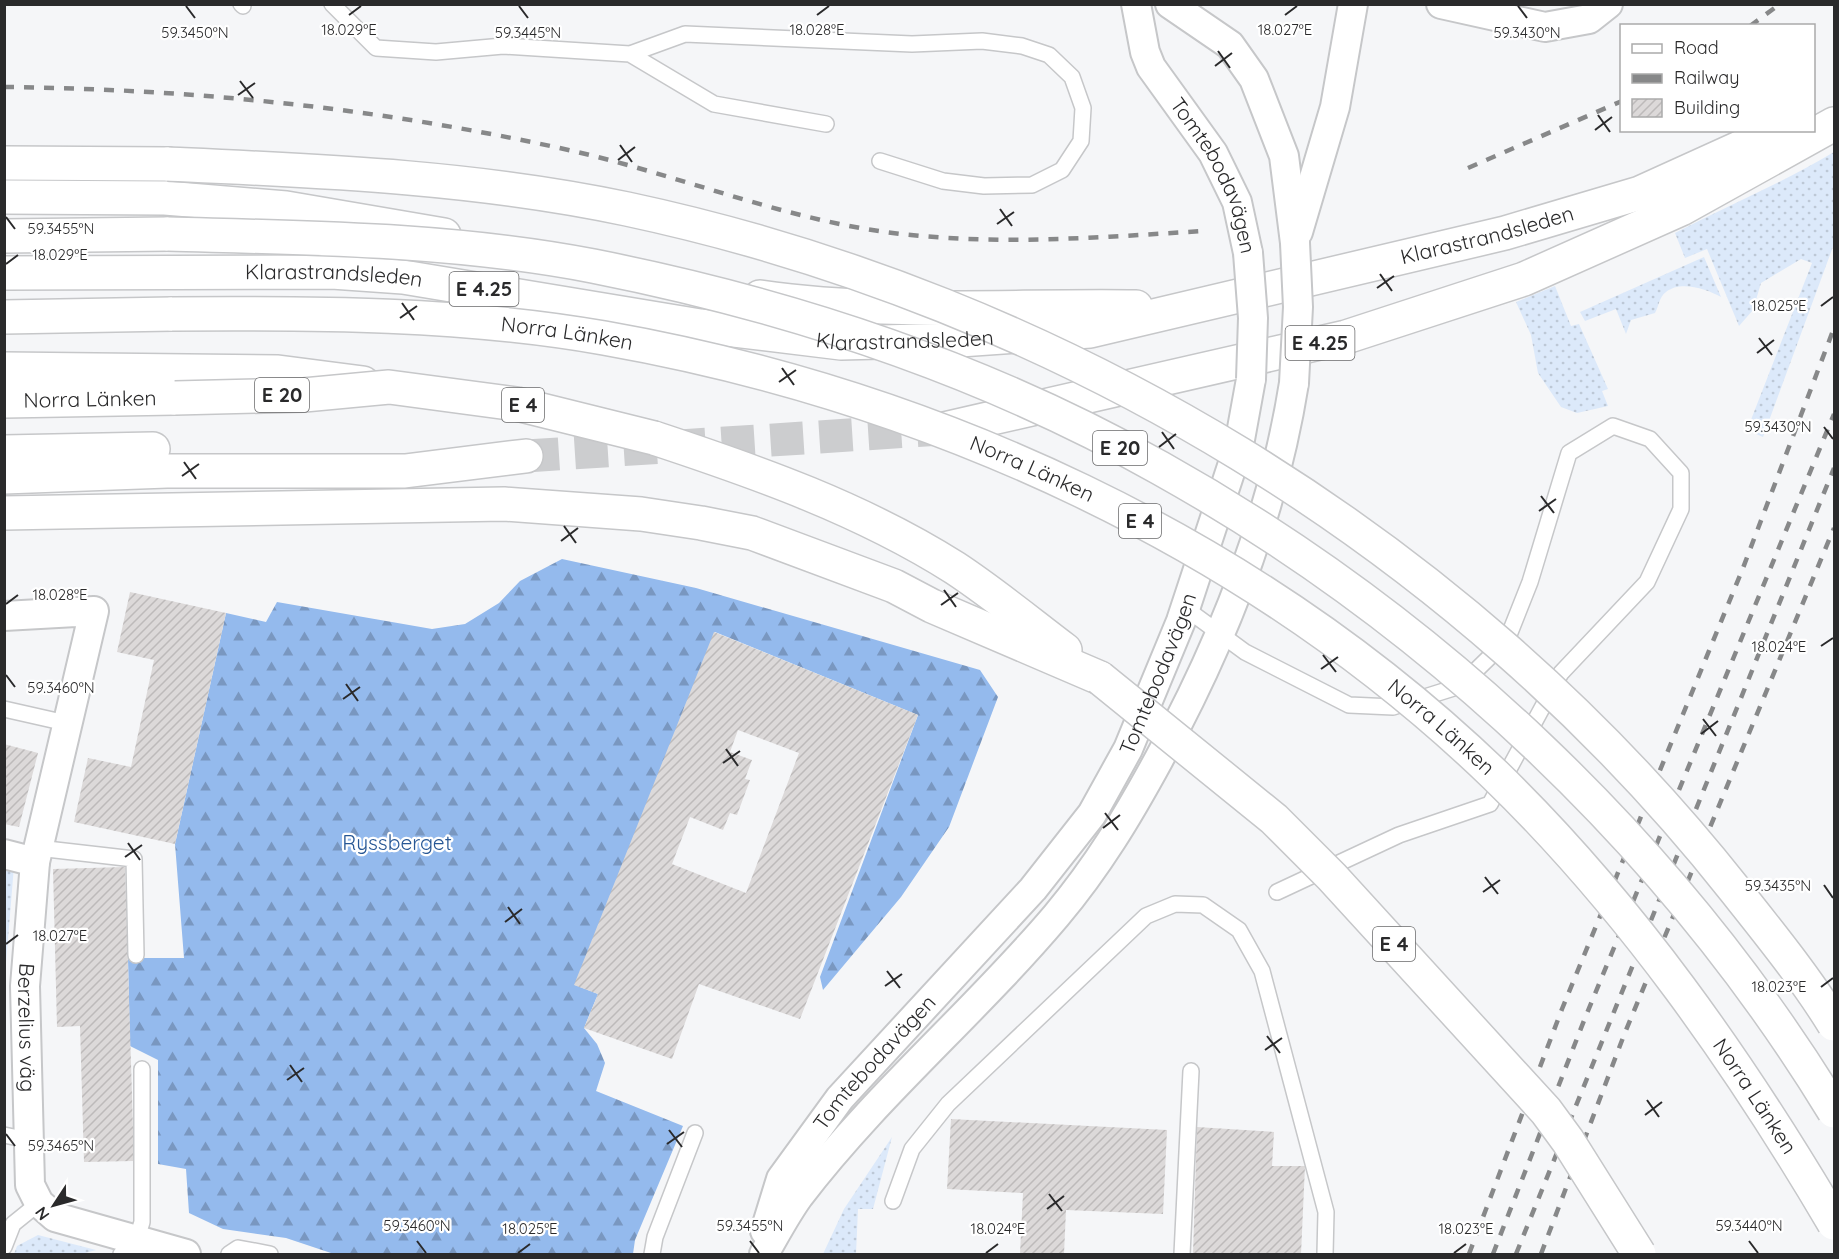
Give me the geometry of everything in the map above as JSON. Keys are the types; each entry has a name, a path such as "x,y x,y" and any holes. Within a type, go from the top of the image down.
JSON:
{"highway":[{"path":"1815,112 1834,100"},
{"name":"Klarastrandsleden","path":"944,429 1346,337 1524,279 1681,209 1834,124"},
{"name":"Klarastrandsleden","path":"4,273 332,272 403,277 700,326 841,343 960,340 1090,331 1180,308 1505,234 1641,193 1775,132"},
{"path":"4,163 168,164 327,170 457,181 564,198 722,232 842,268 1027,340 1142,398 1213,438 1308,498 1402,564 1519,662 1626,765 1676,819 1757,917 1834,1024"},
{"path":"4,197 165,198 286,208 404,227 682,284 770,298 844,305 943,309 1059,306 1180,308"},
{"name":"E 20","path":"4,236 168,234 334,238 456,248 588,265 720,294 831,327 940,365 1051,413 1159,467 1280,542 1362,599 1440,659 1529,738 1625,835 1703,927 1756,996 1834,1111"},
{"name":"Norra Länken","path":"4,318 315,313 443,318 603,338 750,368 911,418 1025,465 1198,552 1307,622 1380,677 1493,774 1555,837 1647,943 1789,1146 1834,1223"},
{"name":"Norra Länken","path":"4,369 174,385 304,394 389,387 517,404 654,438 730,463 818,496 906,541 952,566 996,595 1274,819 1348,894 1546,1111 1568,1141 1639,1254"},
{"name":"Norra Länken","path":"4,401 174,385"},
{"path":"4,452 303,450 526,456 405,471 168,471 4,477"},
{"path":"4,513 504,504 640,514 701,523 752,533 894,586 932,606 1100,678"}],"street":[{"name":"Tomtebodavägen","path":"758,1254 781,1179 840,1098 1033,890 1092,814 1128,749 1160,676 1183,615 1239,445 1251,379 1253,318 1248,253 1237,202 1213,153 1151,67 1145,52 1136,4"},
{"name":"Tomtebodavägen","path":"764,1254 798,1198 870,1111 1057,915 1117,836 1191,701 1218,641 1263,516 1284,446 1294,383 1298,308 1295,243 1284,156 1254,79 1230,45 1170,4"},
{"path":"1295,243 1335,107 1353,4"},
{"path":"1441,4 1545,27 1589,19 1608,4"},
{"name":"Berzelius väg","path":"4,616 94,611 37,855 15,984 16,1138 30,1185 39,1203"},
{"path":"4,854 37,855"},
{"path":"39,1203 56,1217 129,1247 186,1254"}],"lane":[{"path":"332,4 376,48 436,52 503,46 630,54 685,34 912,44 982,40 1022,46 1049,56 1072,77 1083,108 1081,141 1062,170 1032,185 984,186 943,181 880,161"},
{"path":"630,54 714,104 826,124"},
{"path":"1183,615 1218,641 1245,652 1349,705 1393,707 1460,686 1507,640 1530,582 1569,453 1613,426 1650,439 1681,472 1681,509 1647,582 1561,673 1490,804 1399,835 1277,892"},
{"path":"4,709 66,723"},
{"path":"37,855 134,859 136,955"},
{"path":"893,1201 912,1149 948,1104 1146,916 1175,904 1203,905 1239,930 1262,971 1326,1212 1325,1254"},
{"path":"129,1247 142,1222 142,1069"},
{"path":"1182,1254 1191,1071"},
{"path":"652,1254 655,1237 695,1132"},
{"path":"4,1247 13,1224 39,1203"},
{"path":"229,1254 238,1248 270,1254"}],"shaded area":[{"path":"1834,152 1834,244 1763,437 1747,430 1812,263 1801,259 1761,283 1753,310 1739,326 1707,249 1685,258 1675,233 1795,174"},
{"path":"1704,257 1721,297 1694,287 1672,288 1662,296 1655,313 1631,320 1626,334 1616,309 1585,321 1580,312"},
{"path":"1555,286 1571,326 1579,324 1608,389 1602,391 1608,406 1577,413 1561,407 1538,373 1531,335 1516,302"},
{"path":"5,863 14,866 5,975"},
{"path":"892,1137 873,1209 858,1209 856,1254 823,1254 844,1209"},
{"path":"38,1235 96,1250 82,1254 14,1254 17,1246"}],"green space":[{"name":"Ryssberget","path":"562,559 696,588 980,670 998,697 949,827 901,897 823,990 820,977 918,715 715,632 575,985 598,994 584,1028 597,1044 605,1063 596,1091 683,1126 635,1240 633,1254 334,1254 286,1238 223,1229 189,1213 186,1169 158,1164 158,1060 130,1046 128,958 184,958 175,844 226,613 266,622 277,602 432,629 465,624 499,603 520,581"}],"building":[{"path":"130,592 226,613 175,844 74,822 88,758 131,767 154,660 117,652"},
{"path":"714,632 918,715 800,1019 699,984 672,1059 584,1028 598,994 574,985","holes":["738,730 799,753 746,893 672,864 690,817 723,830 730,813 737,815 750,780 745,779 752,760 730,752"]},
{"path":"4,744 38,753 19,827 4,824"},
{"path":"125,867 134,1161 84,1162 80,1026 57,1027 53,869"},
{"path":"951,1119 1167,1130 1163,1214 1066,1210 1064,1254 1020,1254 1023,1193 947,1189"},
{"path":"1197,1127 1274,1132 1272,1166 1305,1166 1301,1254 1193,1254"}],"tunnel":[{"path":"526,456 941,429"}],"railway":[{"path":"1753,24 1780,4"},
{"path":"4,87 220,97 362,113 432,124 573,151 825,221 911,235 1020,240 1203,231"},
{"path":"1468,168 1620,102"},
{"path":"1469,1254 1562,1009 1743,568 1834,328"},
{"path":"1493,1254 1585,1018 1834,414"},
{"path":"1516,1254 1834,468"},
{"path":"1541,1254 1624,1035 1834,528"}]}
